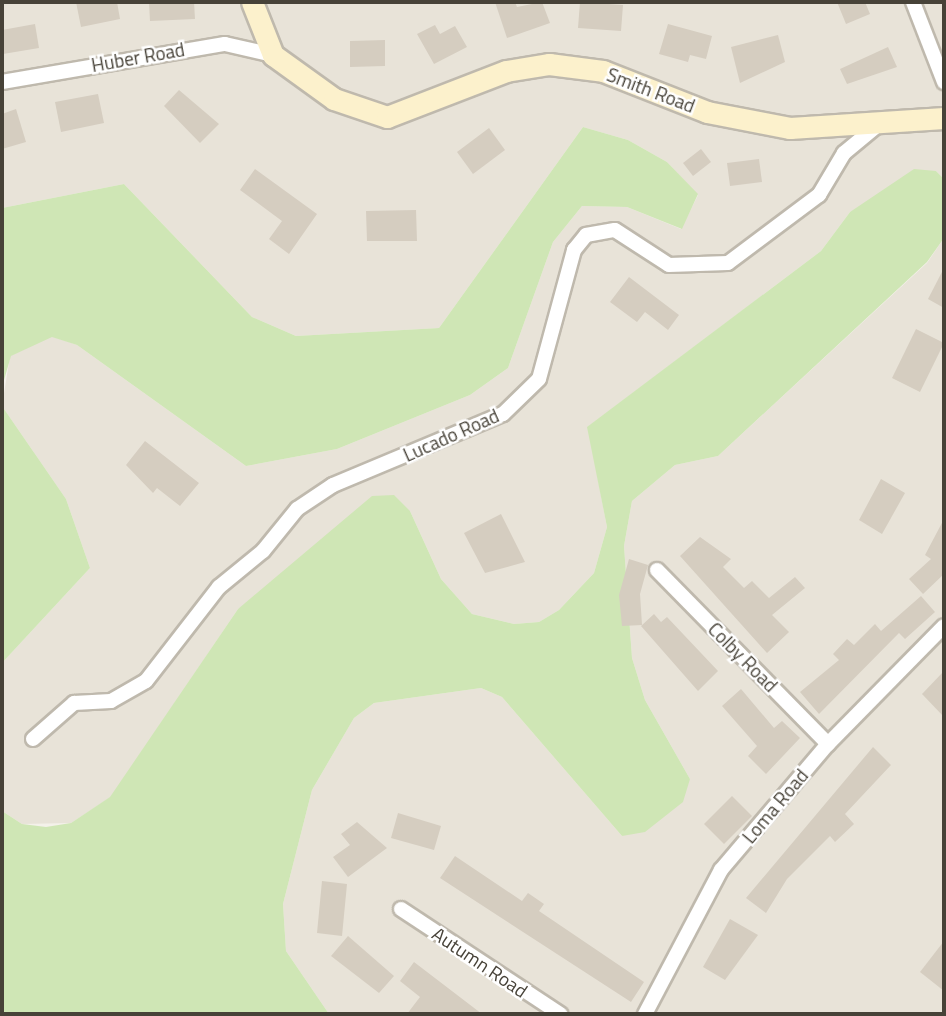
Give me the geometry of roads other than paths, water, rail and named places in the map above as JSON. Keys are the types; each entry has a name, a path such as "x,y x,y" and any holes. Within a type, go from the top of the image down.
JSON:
{"street":[{"path":"252,2 273,55"},
{"path":"913,2 944,82"},
{"name":"Huber Road","path":"2,82 225,44 273,55"},
{"name":"Smith Road","path":"273,55 334,99 387,117 506,71 549,64 603,71 707,112 790,128 944,118"},
{"name":"Lucado Road","path":"33,739 74,703 111,701 146,681 219,587 263,551 297,509 333,485 503,414 538,379 574,250 586,235 615,230 669,265 728,263 819,195 844,153 879,124"},
{"name":"Colby Road","path":"657,570 828,744"},
{"name":"Loma Road","path":"645,1014 721,870 828,744 944,626"},
{"name":"Autumn Road","path":"401,909 560,1014"}]}
